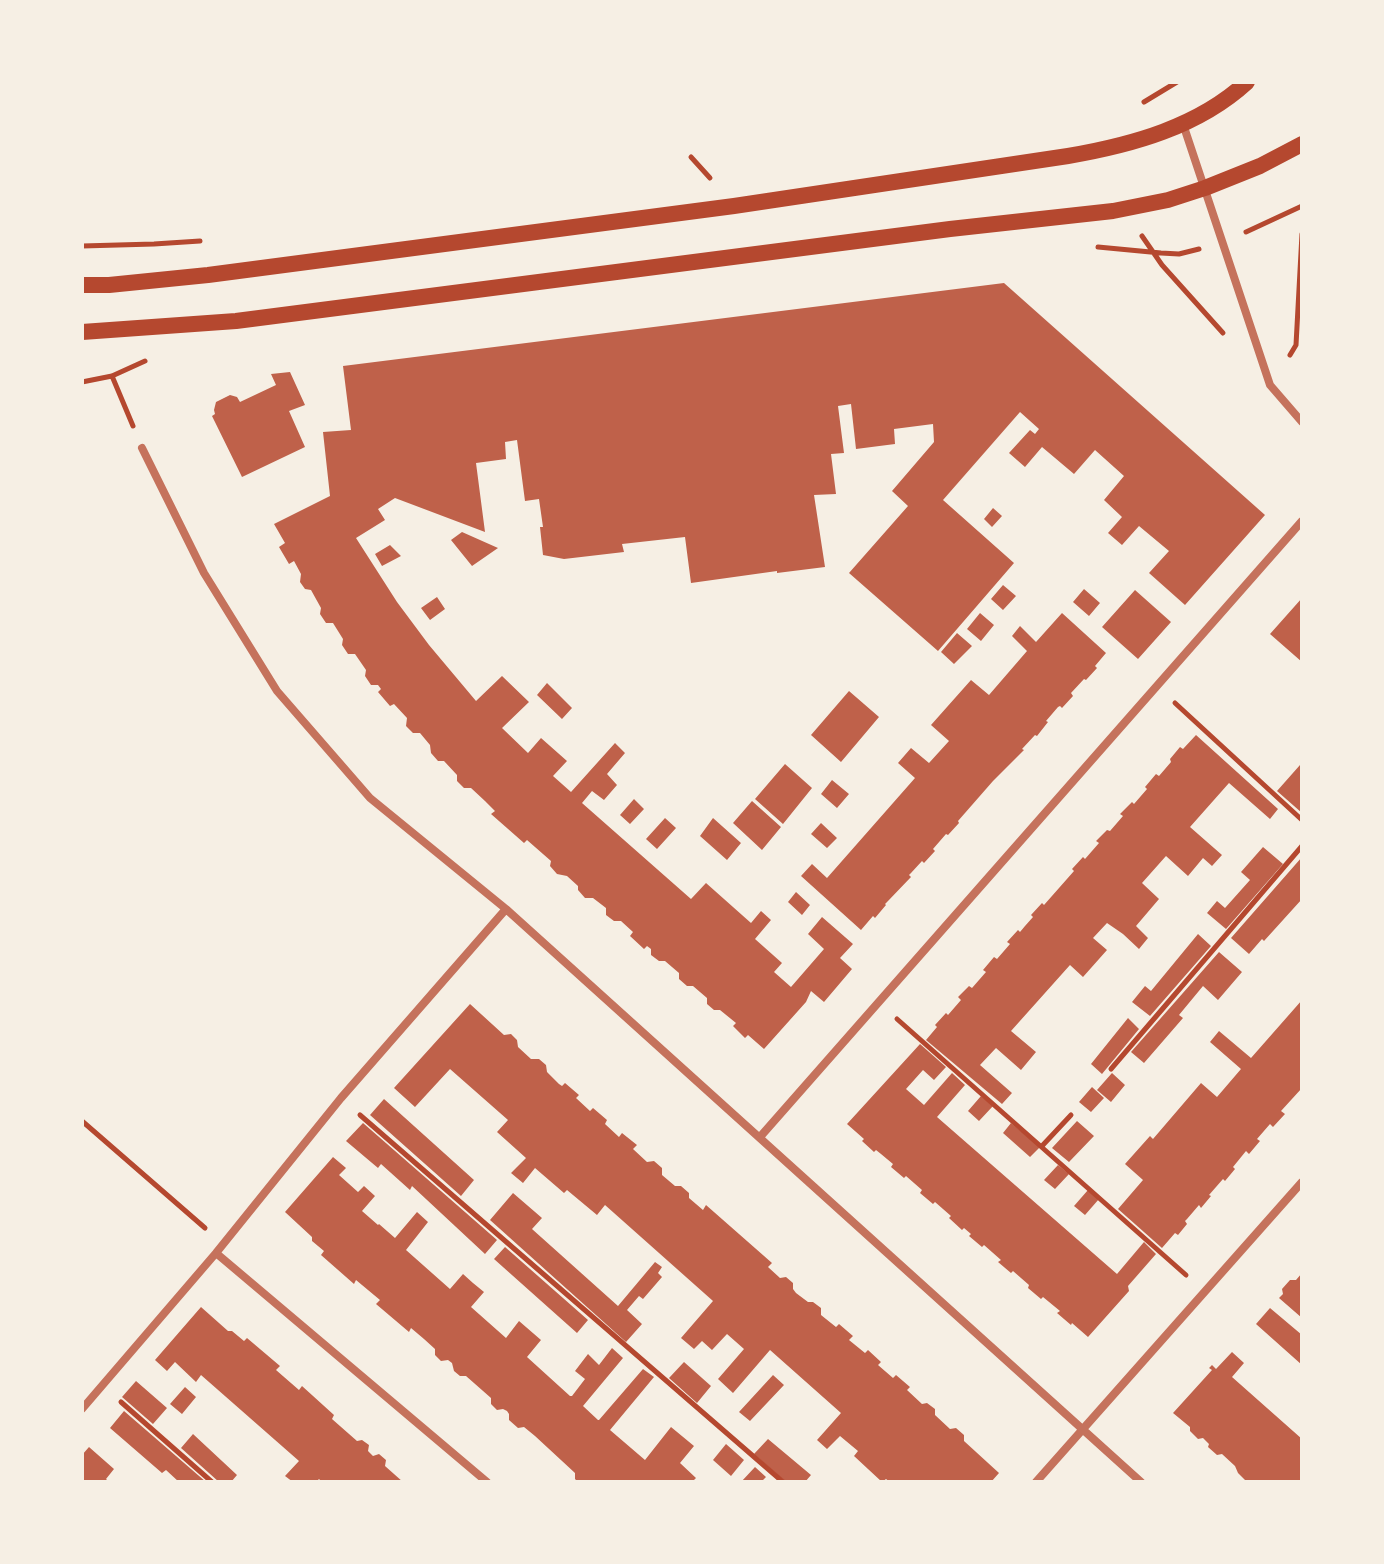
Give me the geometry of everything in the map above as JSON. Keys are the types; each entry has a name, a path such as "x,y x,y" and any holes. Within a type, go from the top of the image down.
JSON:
{"main road":[{"path":"82,285 208,275 734,206 1105,150 1183,124 1247,82"},
{"path":"82,332 236,321 934,231 1113,211 1168,200 1205,188 1260,166 1302,144"}],"street":[{"path":"1183,124 1270,385 1302,422"},
{"path":"142,448 204,573 277,691 370,798 506,909 1141,1482"},
{"path":"760,1137 1302,521"},
{"path":"82,1409 223,1245 341,1098 506,909"},
{"path":"1036,1482 1302,1182"},
{"path":"216,1253 487,1482"}],"path":[{"path":"112,376 142,448"},
{"path":"1156,686 1302,820"},
{"path":"1111,1069 1302,846"},
{"path":"878,1002 1205,1292"},
{"path":"341,1098 783,1482"},
{"path":"1042,1146 1071,1115"},
{"path":"82,1121 223,1245"},
{"path":"102,1385 212,1482"}],"building":[{"path":"1004,283 1265,515 1185,605 1149,573 1169,551 1139,526 1122,545 1108,533 1122,517 1104,500 1124,476 1095,450 1074,474 1042,447 1025,467 1009,453 1030,430 1035,434 1039,429 1020,412 943,500 1014,563 938,651 849,573 908,506 892,491 934,442 933,424 894,429 895,444 856,449 851,404 838,406 844,453 831,454 836,494 814,495 825,567 691,583 685,537 622,544 624,552 564,559 543,555 539,499 525,501 517,440 505,442 506,459 476,463 485,532 395,498 378,509 385,520 356,538 397,602 476,701 502,676 529,702 502,728 528,753 541,738 567,761 553,776 571,792 615,743 625,753 607,774 617,785 604,800 592,791 582,803 691,899 706,883 751,923 761,911 771,920 755,939 782,963 774,972 791,987 824,949 808,934 822,917 853,944 840,958 852,969 824,1002 811,991 806,1002 764,1049 748,1035 745,1038 733,1026 736,1023 707,1004 707,998 679,979 679,973 665,961 651,955 651,949 647,946 644,949 630,936 633,932 621,921 614,921 606,915 606,908 593,898 585,898 567,876 557,874 550,866 551,861 527,840 524,843 491,814 495,811 471,788 464,788 444,761 438,761 420,733 413,733 406,726 407,718 394,704 390,706 378,692 381,689 378,685 371,685 365,676 366,670 355,654 348,654 342,645 343,639 333,623 326,623 311,590 305,589 300,582 301,574 294,561 289,564 279,547 285,543 274,524 330,496 323,432 351,430 343,366"},
{"path":"290,372 305,405 289,411 305,447 242,477 212,416 216,402 230,395 240,402 276,385 271,374"},
{"path":"993,508 1002,516 992,527 984,519"},
{"path":"462,532 498,548 472,566 451,540"},
{"path":"390,545 401,556 382,566 375,554"},
{"path":"1003,585 1016,596 1003,610 991,599"},
{"path":"1084,589 1100,603 1089,616 1073,602"},
{"path":"1135,590 1171,622 1138,659 1102,627"},
{"path":"437,597 445,609 430,620 421,608"},
{"path":"1302,598 1302,662 1270,634"},
{"path":"980,613 994,625 981,641 967,629"},
{"path":"1062,613 1106,653 1095,666 1097,668 1071,693 1073,696 1062,708 1058,707 1037,736 861,930 801,876 812,864 827,878 915,778 898,763 911,748 929,763 949,741 931,725 971,680 989,695 1027,651 1012,636 1020,626 1036,642"},
{"path":"957,633 972,646 954,664 941,652"},
{"path":"547,683 572,708 562,719 537,695"},
{"path":"849,691 879,717 841,762 811,735"},
{"path":"1196,735 1278,809 1270,819 1229,783 1190,827 1222,855 1212,866 1203,858 1188,876 1166,856 1142,883 1159,899 1136,926 1148,938 1139,949 1107,923 1093,938 1107,950 1083,977 1070,965 1011,1031 1036,1052 1021,1070 996,1048 980,1065 1012,1093 1002,1104 926,1040 937,1027 935,1025 961,1000 958,997 969,986 972,988 994,957 997,959 1010,944 1007,942 1018,930 1020,932 1033,917 1031,915 1042,903 1044,905 1074,871 1072,869 1099,843 1096,841 1107,830 1110,831 1123,816 1120,814 1132,802 1134,804 1156,774 1159,776 1171,762 1170,759 1180,747 1183,749"},
{"path":"785,764 812,788 783,824 755,799"},
{"path":"1300,765 1302,767 1302,813 1277,791"},
{"path":"832,780 849,794 837,808 821,794"},
{"path":"634,799 644,809 630,824 620,815"},
{"path":"752,801 781,827 762,850 733,823"},
{"path":"665,818 676,828 657,849 646,839"},
{"path":"713,818 741,843 727,860 700,836"},
{"path":"821,823 837,838 827,848 811,834"},
{"path":"1263,847 1283,864 1226,929 1207,913 1217,901 1225,908 1250,880 1241,872"},
{"path":"1302,857 1302,899 1249,954 1231,938"},
{"path":"796,892 810,905 802,915 788,902"},
{"path":"1198,934 1211,946 1150,1016 1132,1002 1145,986 1151,991"},
{"path":"1219,952 1242,972 1218,1000 1203,986 1179,1015 1183,1018 1144,1063 1131,1052"},
{"path":"1302,1000 1302,1088 1281,1111 1285,1114 1273,1127 1270,1124 1249,1154 1246,1151 1225,1181 1223,1179 1201,1208 1199,1205 1185,1221 1187,1224 1178,1235 1175,1233 1162,1248 1118,1209 1143,1180 1125,1164 1150,1136 1153,1139 1201,1083 1217,1097 1241,1069 1210,1042 1219,1031 1251,1058"},
{"path":"470,1004 504,1035 511,1034 517,1040 518,1047 531,1059 539,1059 546,1065 547,1072 559,1084 562,1086 565,1083 579,1095 576,1098 590,1111 593,1108 607,1120 605,1124 619,1137 622,1133 637,1145 633,1149 647,1162 654,1161 662,1168 662,1175 675,1186 681,1186 703,1210 706,1205 772,1263 768,1267 780,1278 786,1277 793,1283 796,1293 821,1308 821,1315 853,1336 849,1340 865,1353 868,1350 881,1362 878,1365 910,1387 907,1390 922,1404 927,1403 935,1409 935,1415 950,1429 956,1428 964,1435 964,1441 999,1473 991,1482 890,1482 886,1479 882,1482 854,1456 858,1451 840,1436 827,1449 817,1440 841,1413 770,1350 733,1393 718,1379 744,1349 727,1334 712,1350 702,1341 694,1349 681,1338 713,1301 605,1205 597,1215 567,1190 564,1193 535,1168 523,1183 511,1173 526,1158 497,1132 508,1120 450,1069 415,1107 394,1088"},
{"path":"1128,1018 1139,1029 1102,1074 1091,1064"},
{"path":"920,1044 946,1067 934,1080 923,1070 906,1089 924,1105 952,1073 965,1085 937,1117 1117,1274 1144,1242 1156,1254 1128,1286 1129,1291 1088,1337 1057,1313 1060,1311 1043,1297 1041,1299 1028,1288 1029,1285 1013,1271 1011,1273 998,1262 1001,1260 969,1236 971,1234 964,1228 962,1230 935,1202 933,1204 920,1193 922,1190 891,1167 893,1164 876,1150 874,1152 847,1124"},
{"path":"1112,1073 1125,1085 1111,1102 1097,1090"},
{"path":"1092,1087 1104,1098 1091,1112 1079,1102"},
{"path":"981,1096 993,1106 979,1121 968,1111"},
{"path":"384,1099 474,1180 461,1196 370,1115"},
{"path":"1077,1121 1094,1136 1069,1162 1052,1148"},
{"path":"363,1123 497,1240 485,1254 412,1186 410,1190 381,1164 378,1168 346,1141"},
{"path":"1011,1123 1040,1147 1030,1157 1003,1133"},
{"path":"333,1157 346,1168 339,1175 358,1192 364,1186 375,1196 362,1211 395,1238 417,1212 428,1222 406,1250 450,1289 463,1274 484,1292 471,1307 506,1338 519,1321 541,1340 527,1357 570,1396 585,1379 575,1371 588,1354 599,1365 612,1348 623,1358 583,1406 598,1420 643,1369 654,1377 610,1430 645,1460 671,1427 694,1446 680,1463 696,1478 692,1482 578,1482 575,1473 535,1436 509,1420 507,1411 497,1410 491,1404 491,1398 466,1376 454,1371 452,1363 441,1361 435,1355 435,1349 424,1339 411,1328 409,1332 376,1304 380,1300 356,1280 354,1284 321,1255 324,1251 285,1212"},
{"path":"1058,1165 1069,1174 1055,1189 1044,1180"},
{"path":"1088,1190 1099,1199 1085,1215 1074,1206"},
{"path":"513,1193 542,1218 532,1229 618,1306 655,1262 662,1267 658,1273 662,1277 643,1299 639,1296 627,1310 642,1324 626,1342 490,1220"},
{"path":"505,1247 588,1320 577,1333 494,1259"},
{"path":"1302,1273 1302,1318 1279,1298 1290,1280 1296,1280"},
{"path":"201,1307 228,1331 244,1341 247,1338 280,1366 276,1370 299,1390 302,1386 357,1441 362,1440 369,1445 368,1451 386,1460 385,1466 403,1482 322,1482 319,1479 316,1482 293,1482 285,1476 299,1461 201,1375 196,1382 175,1362 167,1371 155,1360"},
{"path":"1270,1308 1302,1335 1302,1365 1256,1324"},
{"path":"1232,1352 1244,1363 1232,1377 1302,1439 1302,1482 1246,1481 1235,1466 1222,1454 1217,1455 1203,1438 1198,1439 1190,1427 1173,1413 1212,1370 1209,1368 1212,1365 1216,1369"},
{"path":"684,1362 711,1386 697,1403 669,1378"},
{"path":"773,1375 784,1385 750,1421 739,1412"},
{"path":"136,1381 167,1408 153,1424 122,1397"},
{"path":"185,1387 196,1397 182,1414 170,1404"},
{"path":"124,1411 206,1482 179,1482 166,1470 162,1473 110,1428"},
{"path":"193,1434 237,1475 231,1482 219,1482 181,1448"},
{"path":"768,1439 811,1475 805,1482 786,1482 754,1454"},
{"path":"726,1444 744,1460 731,1476 713,1460"},
{"path":"89,1447 114,1469 106,1479 109,1482 82,1482 82,1455"},
{"path":"755,1467 766,1477 761,1482 741,1482"}]}
